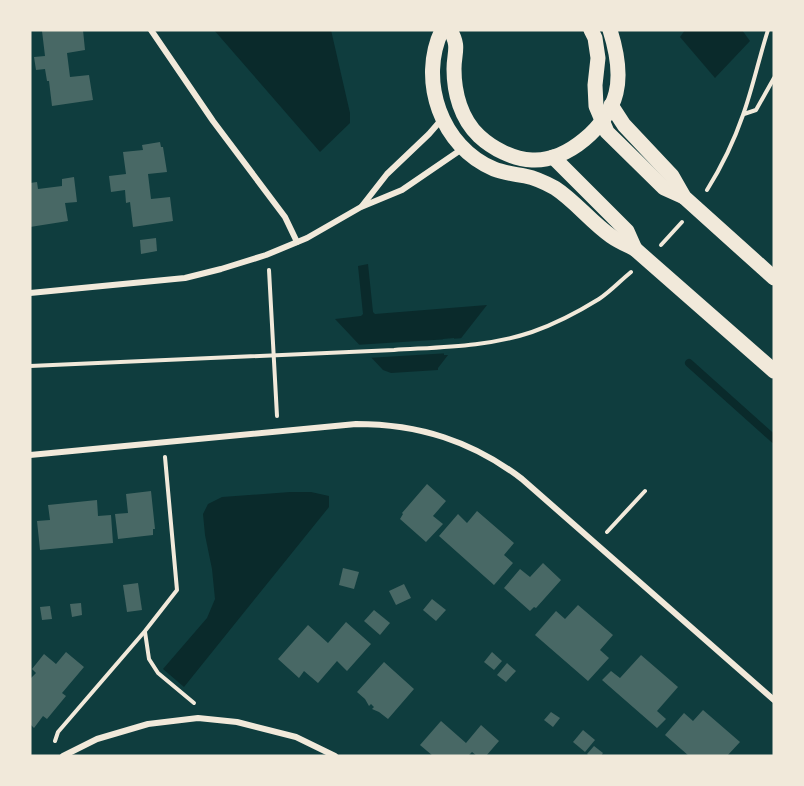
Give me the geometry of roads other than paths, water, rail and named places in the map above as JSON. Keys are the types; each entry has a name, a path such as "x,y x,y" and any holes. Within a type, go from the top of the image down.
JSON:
{"main road":[{"path":"450,30 456,39 455,87 458,100 470,126 498,150 515,157 534,160 553,157 578,145 602,122 616,93 617,58 610,30"},
{"path":"591,30 595,38 598,58 595,85 596,106 607,132 664,188 684,197 774,278"},
{"path":"437,34 433,57 436,106 462,149 493,169 526,176 556,189 612,236 635,249 774,371"},
{"path":"611,105 624,125 672,176 684,197"},
{"path":"462,149 481,137"},
{"path":"553,157 627,231 635,249"}],"street":[{"path":"151,30 213,121 285,218 297,243"},
{"path":"361,207 387,174 429,134 442,118"},
{"path":"30,293 191,277 233,266 297,243 361,207 402,190 462,149"},
{"path":"30,455 347,425 394,425 447,438 493,459 522,479 774,700"},
{"path":"63,756 97,739 148,724 198,718 237,722 296,737 335,756"}],"water":[{"path":"214,30 331,30 350,113 350,123 320,152"},
{"path":"685,30 742,30 750,41 715,78 680,37"},
{"path":"368,264 375,314 487,305 455,346 454,338 443,339 444,355 448,355 438,370 391,373 383,370 335,319 363,314 358,266"},
{"path":"311,492 329,496 329,507 184,687 163,669 207,618 215,599 203,514 208,504 222,497"}],"waterway":[{"path":"689,363 774,439"}]}
